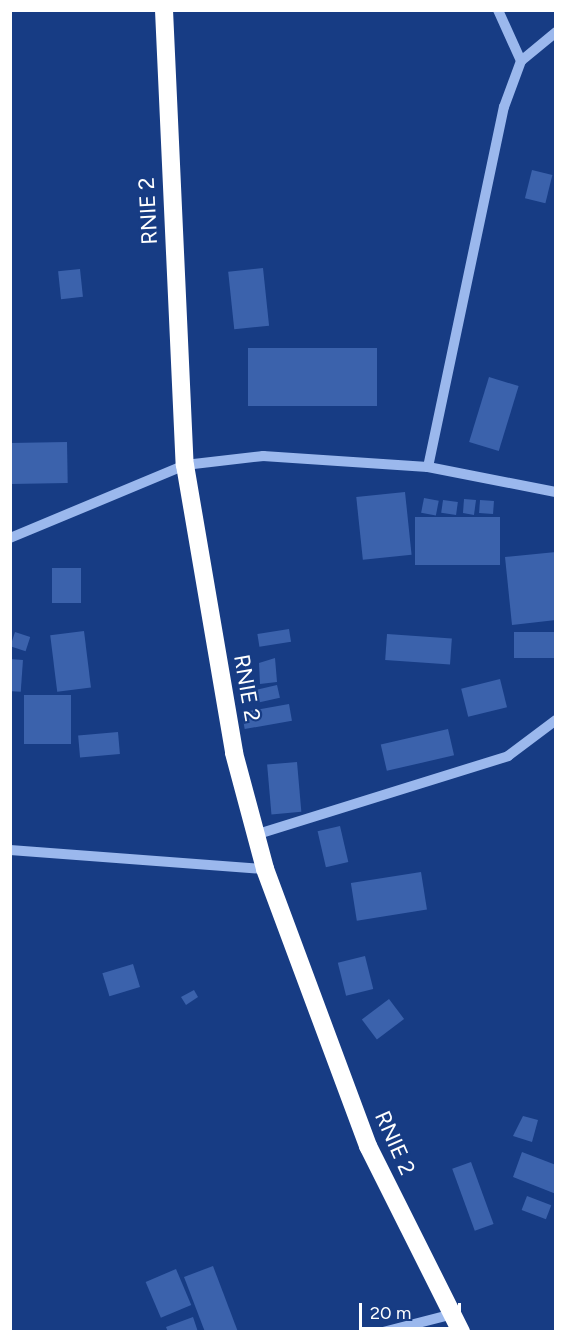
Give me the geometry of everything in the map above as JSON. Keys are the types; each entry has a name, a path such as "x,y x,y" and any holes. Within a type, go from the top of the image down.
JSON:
{"highway":[{"name":"RNIE 2","path":"164,10 184,465 234,753 265,869 368,1146 461,1332"}],"street":[{"path":"498,10 521,61"},
{"path":"428,467 493,153 521,61 555,32"},
{"path":"10,538 184,465 263,456 428,467 555,492"},
{"path":"255,835 507,756 555,720"},
{"path":"10,850 265,869"},
{"path":"383,1332 453,1314"}],"building":[{"path":"532,170 552,175 545,203 525,198"},
{"path":"263,268 269,326 234,329 228,272"},
{"path":"80,269 83,297 61,299 58,271"},
{"path":"248,348 377,348 377,406 248,406"},
{"path":"489,377 519,386 499,451 469,442"},
{"path":"67,442 68,483 11,484 10,443"},
{"path":"405,492 412,555 363,560 356,497"},
{"path":"424,498 439,501 436,516 421,513"},
{"path":"464,499 476,500 474,515 463,513"},
{"path":"443,500 458,502 456,515 441,513"},
{"path":"480,500 494,501 493,514 479,513"},
{"path":"415,517 500,517 500,565 415,565"},
{"path":"556,552 556,620 512,625 505,557"},
{"path":"52,568 81,568 81,603 52,603"},
{"path":"289,629 291,642 259,647 257,634"},
{"path":"84,631 91,688 57,692 50,635"},
{"path":"15,632 30,637 26,651 10,646"},
{"path":"514,632 556,632 556,658 514,658"},
{"path":"387,634 452,639 450,664 385,660"},
{"path":"275,658 277,682 260,684 259,663"},
{"path":"10,659 23,660 21,692 10,691"},
{"path":"500,679 507,707 468,717 461,689"},
{"path":"277,685 280,698 258,703 256,690"},
{"path":"24,695 71,695 71,744 24,744"},
{"path":"289,704 292,721 245,729 242,712"},
{"path":"448,729 454,755 387,771 381,745"},
{"path":"118,732 120,754 80,757 78,735"},
{"path":"297,762 301,812 271,814 267,765"},
{"path":"340,826 348,862 326,867 318,831"},
{"path":"421,872 427,910 357,921 351,883"},
{"path":"365,956 373,989 346,996 338,963"},
{"path":"133,964 140,987 109,996 102,973"},
{"path":"194,990 198,997 186,1005 181,997"},
{"path":"389,999 404,1019 377,1039 362,1019"},
{"path":"523,1116 538,1120 532,1142 513,1136"},
{"path":"522,1152 556,1165 556,1194 513,1177"},
{"path":"471,1162 494,1224 475,1231 452,1169"},
{"path":"527,1196 551,1205 546,1219 522,1210"},
{"path":"213,1266 238,1332 205,1332 184,1277"},
{"path":"176,1269 191,1305 161,1318 146,1282"},
{"path":"193,1317 198,1332 168,1332 166,1327"}]}
